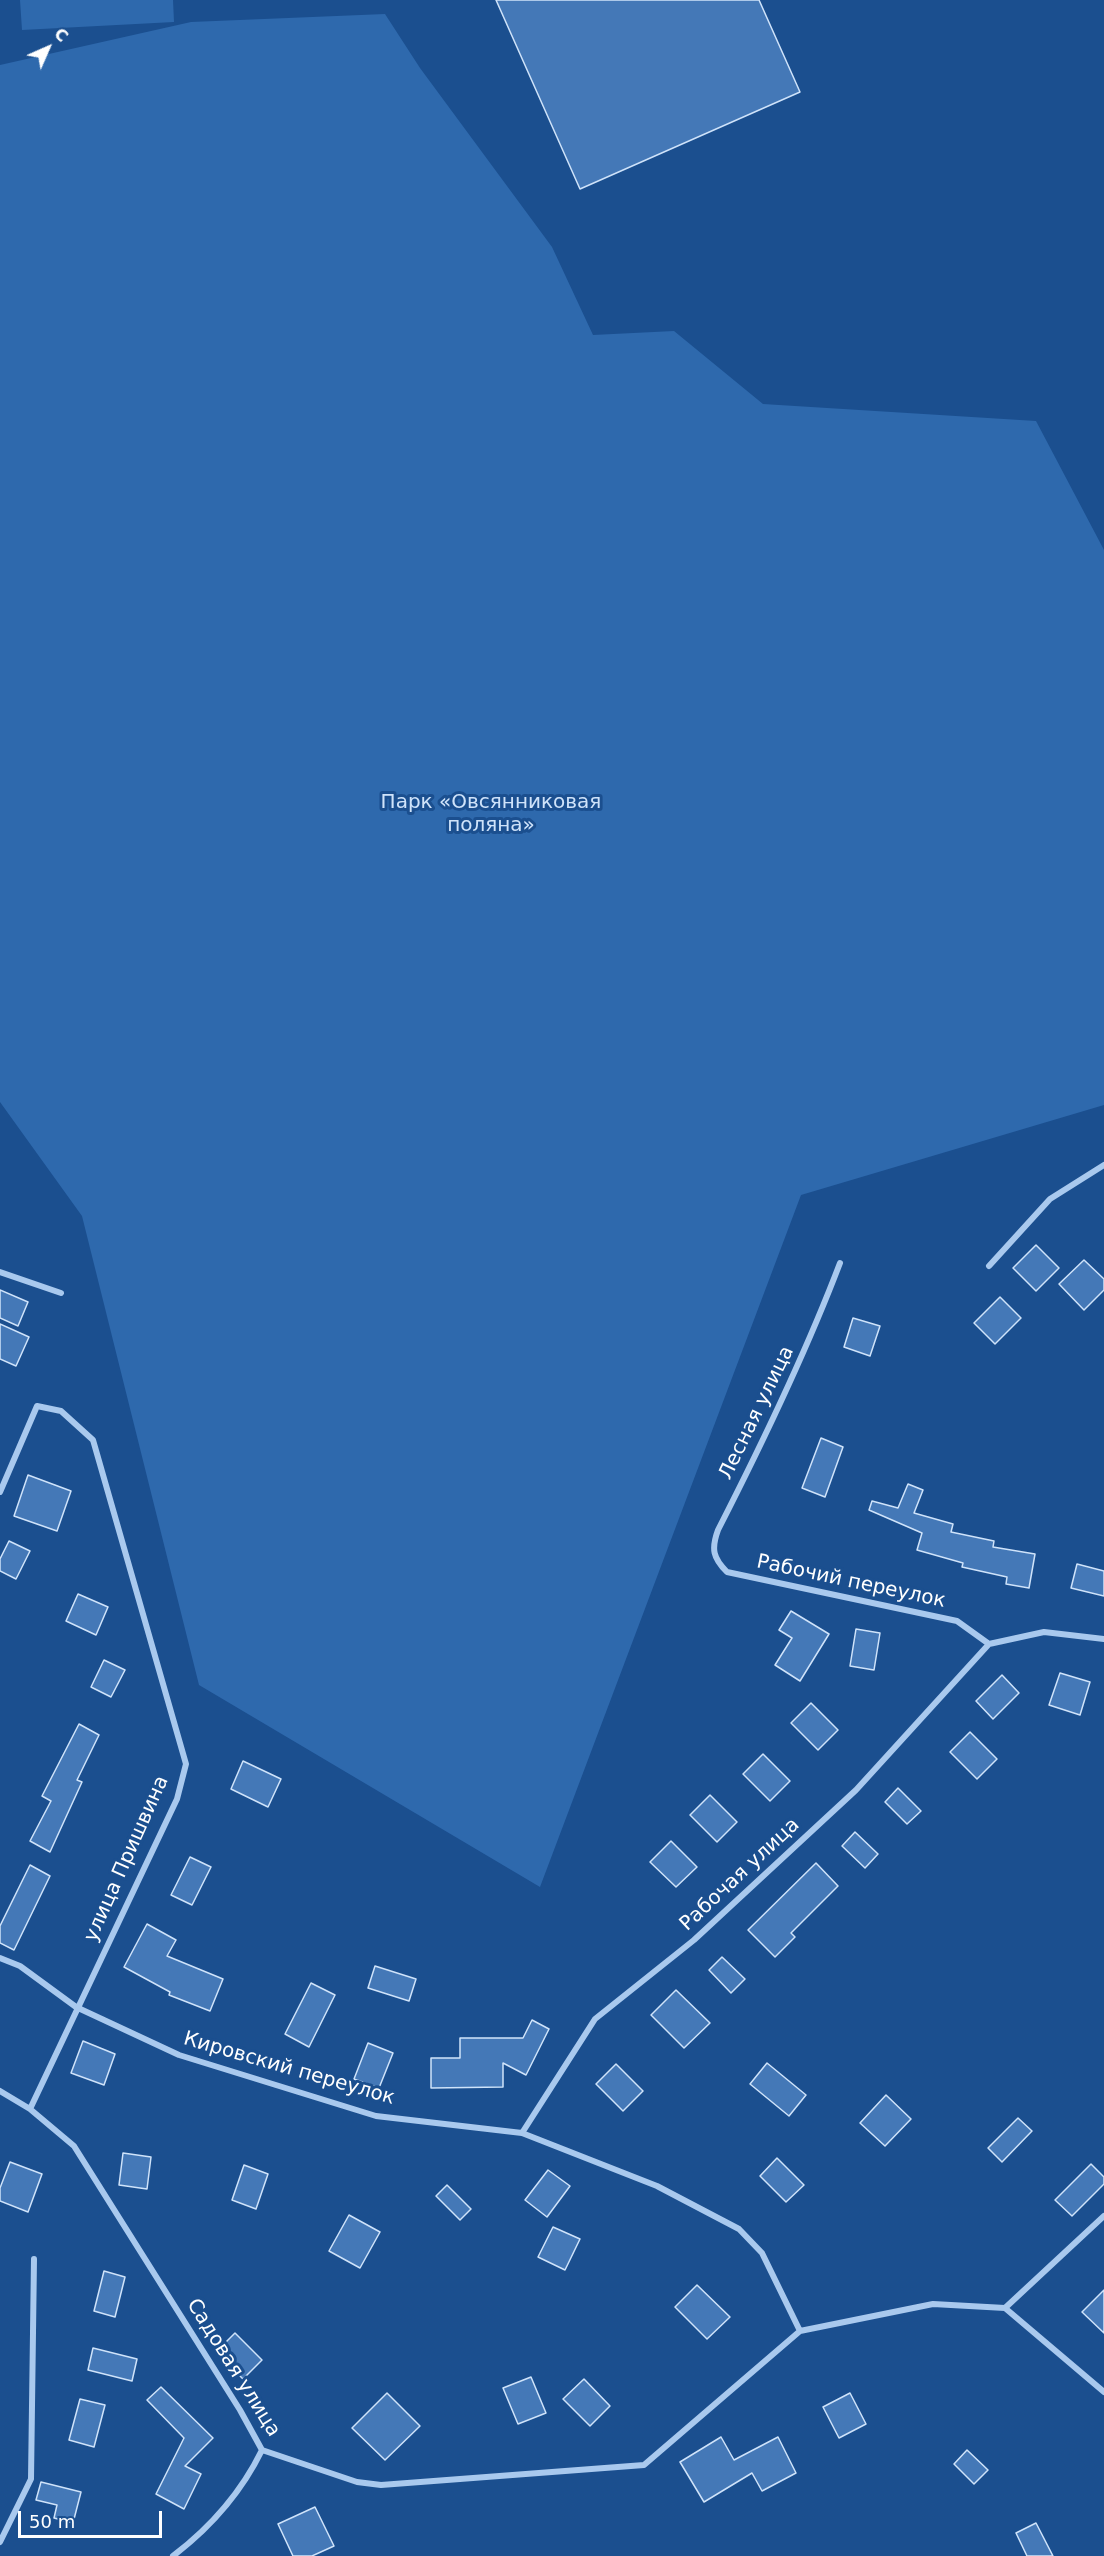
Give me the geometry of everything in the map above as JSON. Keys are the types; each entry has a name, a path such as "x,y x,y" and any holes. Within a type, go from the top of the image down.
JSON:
{"street":[{"path":"989,1266 1050,1199 1104,1165"},
{"name":"Лесная улица","path":"727,1572 715,1560 713,1545 718,1530 773,1423 813,1333 840,1263"},
{"path":"0,1272 61,1293"},
{"name":"улица Пришвина","path":"0,1492 37,1406 61,1411 93,1440 186,1764 177,1799 76,2007 30,2109"},
{"name":"Рабочий переулок","path":"727,1572 957,1621 989,1644"},
{"path":"989,1644 1044,1632 1104,1639"},
{"name":"Рабочая улица","path":"522,2133 595,2019 694,1940 856,1790 989,1644"},
{"name":"Кировский переулок","path":"0,1959 20,1966 76,2007 178,2055 376,2116 522,2133 657,2186 739,2229 762,2253 800,2331"},
{"name":"Садовая улица","path":"0,2091 30,2109 74,2146 240,2410 262,2451 357,2482 381,2485 644,2465 800,2331"},
{"path":"1005,2308 1104,2216"},
{"path":"0,2542 31,2479 34,2259"},
{"path":"800,2331 933,2304 1005,2308 1104,2392"},
{"path":"173,2556 231,2503 247,2481 262,2451"}],"green space":[{"path":"20,0 173,0 174,22 22,30"},
{"name":"Парк «Овсянниковая поляна»","path":"385,14 420,68 552,247 593,335 674,331 763,404 1036,421 1104,550 1104,1105 801,1195 540,1887 199,1685 82,1216 0,1102 0,65 191,22"}],"building":[{"path":"496,0 759,0 800,92 580,189"},
{"path":"1036,1245 1059,1268 1036,1291 1013,1268"},
{"path":"1084,1260 1104,1279 1104,1290 1084,1310 1059,1284"},
{"path":"0,1290 28,1302 18,1326 0,1318"},
{"path":"1000,1297 1021,1318 995,1344 974,1323"},
{"path":"853,1318 880,1326 870,1356 844,1347"},
{"path":"0,1324 29,1337 16,1366 0,1359"},
{"path":"821,1438 843,1447 825,1497 802,1488"},
{"path":"28,1475 71,1491 57,1531 14,1516"},
{"path":"908,1484 923,1490 914,1513 953,1524 951,1532 994,1541 993,1547 1035,1554 1029,1588 1006,1584 1007,1577 962,1567 963,1563 917,1550 922,1533 869,1510 872,1501 898,1508"},
{"path":"9,1541 30,1551 16,1579 0,1571 0,1559"},
{"path":"1077,1564 1104,1571 1104,1596 1071,1588"},
{"path":"78,1594 108,1607 96,1635 66,1621"},
{"path":"791,1611 829,1634 800,1681 775,1665 792,1638 779,1630"},
{"path":"856,1629 880,1633 874,1670 850,1666"},
{"path":"104,1660 125,1670 111,1697 91,1687"},
{"path":"1060,1673 1090,1682 1080,1715 1049,1705"},
{"path":"1002,1675 1019,1693 993,1719 976,1701"},
{"path":"811,1703 838,1730 818,1750 791,1723"},
{"path":"79,1724 99,1735 77,1780 82,1782 50,1852 30,1841 51,1801 42,1796"},
{"path":"970,1732 997,1759 977,1779 950,1752"},
{"path":"763,1754 790,1781 770,1801 743,1774"},
{"path":"243,1761 281,1779 268,1807 231,1789"},
{"path":"898,1788 921,1811 907,1824 885,1802"},
{"path":"710,1795 737,1822 717,1842 690,1815"},
{"path":"855,1832 878,1854 865,1868 842,1846"},
{"path":"671,1841 697,1867 676,1887 650,1862"},
{"path":"190,1857 211,1867 192,1905 171,1895"},
{"path":"816,1863 838,1886 791,1933 795,1937 775,1957 748,1930"},
{"path":"30,1865 50,1876 14,1950 0,1943 0,1926"},
{"path":"147,1924 176,1940 167,1956 223,1979 210,2011 169,1995 170,1992 124,1967"},
{"path":"722,1957 745,1979 731,1993 709,1970"},
{"path":"375,1966 416,1979 409,2001 368,1988"},
{"path":"311,1983 335,1995 309,2047 285,2034"},
{"path":"676,1990 710,2023 684,2048 651,2015"},
{"path":"532,2020 549,2029 526,2075 503,2063 503,2087 431,2088 431,2058 460,2058 460,2038 523,2038"},
{"path":"83,2041 115,2054 104,2085 71,2073"},
{"path":"368,2043 393,2053 379,2088 354,2079"},
{"path":"767,2063 806,2095 789,2116 750,2084"},
{"path":"616,2064 643,2091 623,2111 596,2084"},
{"path":"886,2095 911,2119 885,2146 860,2123"},
{"path":"1018,2118 1032,2131 1002,2162 988,2148"},
{"path":"123,2153 151,2157 147,2189 119,2185"},
{"path":"777,2158 804,2185 786,2202 760,2176"},
{"path":"10,2162 42,2174 28,2212 0,2201 0,2188"},
{"path":"1091,2164 1104,2177 1104,2184 1072,2216 1055,2200"},
{"path":"244,2165 268,2174 256,2209 232,2200"},
{"path":"548,2170 570,2186 547,2217 525,2200"},
{"path":"447,2185 471,2209 460,2220 436,2196"},
{"path":"349,2215 380,2232 360,2268 329,2251"},
{"path":"553,2227 580,2239 565,2270 538,2257"},
{"path":"104,2271 125,2277 115,2317 94,2311"},
{"path":"697,2285 730,2317 707,2339 675,2307"},
{"path":"1104,2290 1104,2333 1082,2312"},
{"path":"235,2333 262,2360 243,2379 216,2352"},
{"path":"93,2348 137,2359 132,2381 88,2370"},
{"path":"531,2377 546,2413 518,2424 503,2388"},
{"path":"584,2379 610,2406 590,2426 563,2399"},
{"path":"161,2387 213,2438 185,2466 201,2474 184,2509 156,2494 184,2438 147,2400"},
{"path":"387,2393 420,2426 385,2460 352,2428"},
{"path":"850,2393 866,2424 839,2438 823,2407"},
{"path":"80,2399 105,2405 94,2447 69,2440"},
{"path":"721,2437 734,2460 778,2437 796,2473 762,2491 752,2473 704,2502 680,2462"},
{"path":"967,2450 988,2470 974,2484 954,2464"},
{"path":"41,2482 81,2492 73,2523 54,2518 57,2505 36,2500"},
{"path":"315,2507 334,2546 312,2556 293,2556 278,2524"},
{"path":"1036,2523 1053,2556 1027,2556 1016,2533"}]}
